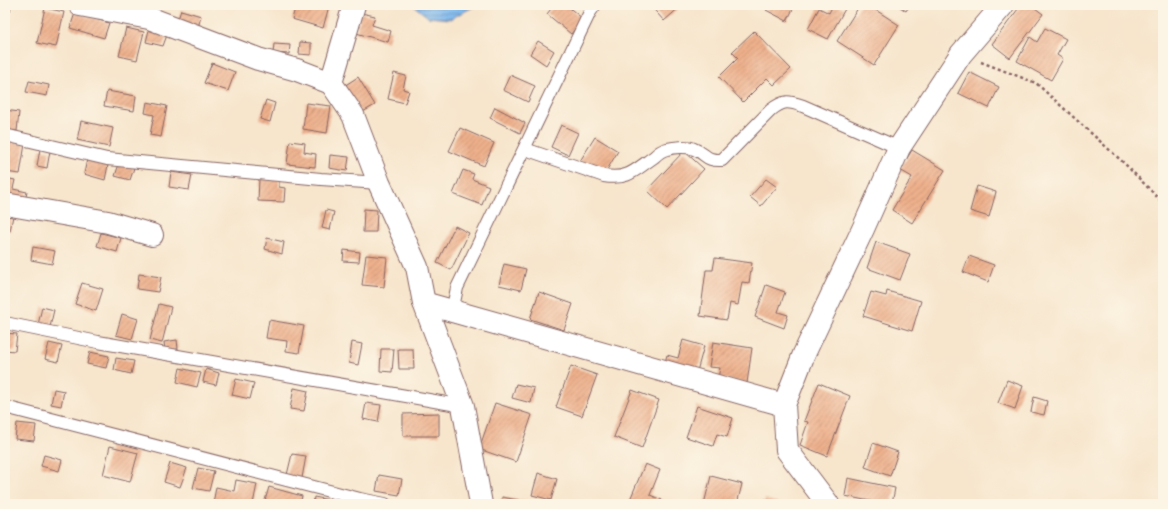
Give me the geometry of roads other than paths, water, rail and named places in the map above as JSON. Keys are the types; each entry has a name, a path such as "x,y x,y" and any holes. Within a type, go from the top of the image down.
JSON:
{"street":[{"path":"80,5 149,18 258,59 297,70 331,83 353,115 379,183 417,266 424,303 463,406 481,504"},
{"path":"331,83 354,5"},
{"path":"828,504 787,450 784,405 804,354 863,229 899,148 961,54 1004,5"},
{"path":"5,204 108,222 152,235"},
{"path":"424,303 784,405"}],"lane":[{"path":"452,312 457,288 590,12 595,5"},
{"path":"525,149 614,178 624,177 665,149 687,147 694,148 706,157 714,160 722,160 771,110 780,103 790,102 803,106 899,148"},
{"path":"5,135 107,159 379,183"},
{"path":"5,323 98,342 463,406"},
{"path":"5,407 360,499 385,504"}],"water":[{"path":"413,5 477,5 450,19 428,17"}]}
